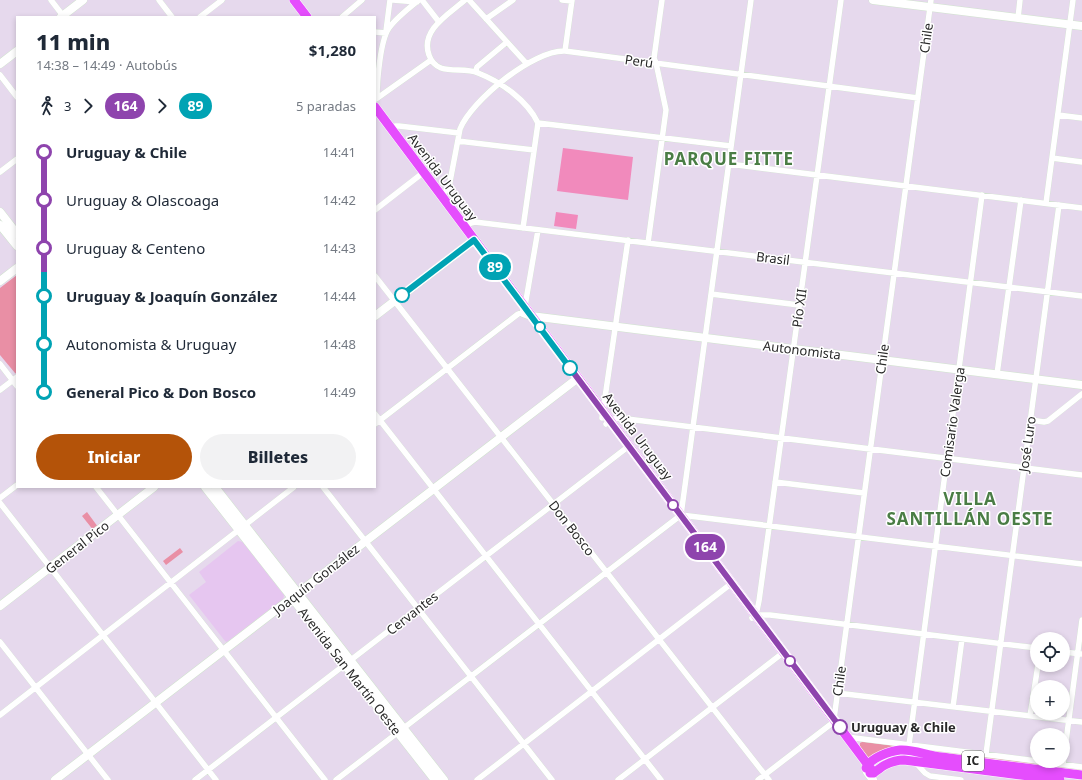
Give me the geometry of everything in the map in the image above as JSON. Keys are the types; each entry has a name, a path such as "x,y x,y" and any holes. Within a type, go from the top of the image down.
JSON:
{"main road":[{"path":"63,16 83,0"},
{"path":"288,0 300,16"},
{"path":"294,0 306,16"},
{"path":"873,0 931,4 1018,18 1082,26"},
{"path":"0,64 16,52"},
{"name":"Avenida Uruguay","path":"376,108 422,174 430,189 526,312 872,774"},
{"name":"Avenida Uruguay","path":"376,116 422,174 441,195 465,227 472,241"},
{"path":"430,189 438,196 441,195"},
{"path":"0,212 16,233"},
{"path":"0,225 16,245"},
{"path":"376,315 472,241"},
{"path":"0,281 16,269"},
{"name":"Autonomista","path":"526,312 705,338 1082,385"},
{"name":"Joaquín González","path":"55,780 576,379"},
{"name":"General Pico","path":"0,606 153,488"},
{"name":"Avenida San Martín Oeste","path":"206,488 242,527"},
{"name":"Avenida San Martín Oeste","path":"216,488 242,527 348,663 401,730 444,780"},
{"name":"Avenida Uruguay","path":"832,721 847,737 872,774"},
{"name":"Avenida San Martín Oeste","path":"401,730 435,780"},
{"name":"IC","path":"872,774 884,754 906,750 941,757 1082,775"},
{"name":"IC","path":"872,774 884,766 902,760 1060,780"}],"street":[{"path":"51,0 63,16"},
{"path":"159,0 171,16"},
{"path":"201,16 222,0"},
{"path":"343,16 362,0"},
{"path":"376,99 376,84 386,34 390,0"},
{"path":"393,0 419,1 439,22"},
{"path":"465,0 432,29 428,39 427,50 431,60 442,68 477,72 511,91 531,111 538,123 523,228"},
{"path":"469,0 527,64"},
{"path":"486,19 513,0"},
{"path":"562,0 572,0 565,51"},
{"path":"648,243 666,110 654,58 662,0"},
{"path":"336,780 678,516 705,338 751,0"},
{"name":"Pío XII","path":"754,617 759,601 782,438 841,0"},
{"path":"1018,18 1020,0"},
{"path":"1046,203 1073,0"},
{"path":"386,34 393,23 419,1"},
{"name":"Chile","path":"832,721 931,4"},
{"path":"376,32 386,34"},
{"path":"477,72 477,67 506,42"},
{"name":"Perú","path":"441,195 450,186 458,141 464,120 486,94 499,84 527,64 557,51 918,98"},
{"path":"376,99 431,60"},
{"path":"0,75 16,96"},
{"path":"1058,115 1082,118"},
{"path":"538,123 662,139 731,146"},
{"path":"391,129 399,126 460,133"},
{"path":"458,141 534,150"},
{"path":"1052,158 1082,162"},
{"path":"0,172 16,159"},
{"path":"729,164 1082,208"},
{"path":"376,209 422,174"},
{"name":"Comisario Valerga","path":"909,744 982,195"},
{"path":"997,374 1021,200"},
{"name":"José Luro","path":"986,754 1060,205"},
{"name":"Brasil","path":"465,227 474,222 1082,296"},
{"path":"538,230 526,312 518,313 377,422 433,489 661,780"},
{"path":"628,240 615,326 605,419 619,418 1082,475"},
{"name":"Don Bosco","path":"376,277 769,780"},
{"path":"711,294 800,305"},
{"path":"0,364 15,379 0,390"},
{"path":"1031,420 1044,422 1048,421 1082,394"},
{"name":"Cervantes","path":"195,780 627,448"},
{"path":"775,482 864,493"},
{"path":"0,498 16,486"},
{"path":"97,488 325,780"},
{"path":"0,714 293,488"},
{"path":"323,488 552,780"},
{"path":"0,503 216,780"},
{"path":"678,516 1082,564"},
{"path":"477,780 730,585"},
{"path":"754,617 770,615 1030,647"},
{"path":"1068,728 1080,654 1082,620"},
{"path":"953,707 962,639"},
{"path":"0,642 108,780"},
{"path":"1070,653 1080,654"},
{"path":"618,780 782,654"},
{"path":"837,693 1030,716"},
{"path":"1061,720 1082,722"},
{"path":"758,780 832,721"},
{"path":"847,737 1030,760"},
{"path":"915,761 925,773 930,776 961,780"},
{"path":"1070,765 1082,767"}],"shaded area":[{"path":"563,148 633,157 628,200 557,191"},
{"path":"556,212 578,215 576,229 554,226"},
{"path":"16,276 16,374 0,355 0,288"},
{"path":"87,512 98,527 94,531 82,516"},
{"path":"238,541 243,542 284,595 283,601 227,642 189,595 206,582 199,572"},
{"path":"180,548 183,552 166,565 163,561"},
{"path":"864,741 1030,762 1030,766 913,749 868,758 860,746 860,743"},
{"path":"1047,768 1082,769 1082,773"}],"bus line":[{"name":"89","path":"402,295 474,240 570,368"},
{"name":"164","path":"570,368 840,727"}],"place":[{"name":"Uruguay & Chile","path":"840,727"}],"district":[{"name":"PARQUE FITTE","path":"729,159"},
{"name":"VILLA SANTILLÁN OESTE","path":"970,509"}]}
